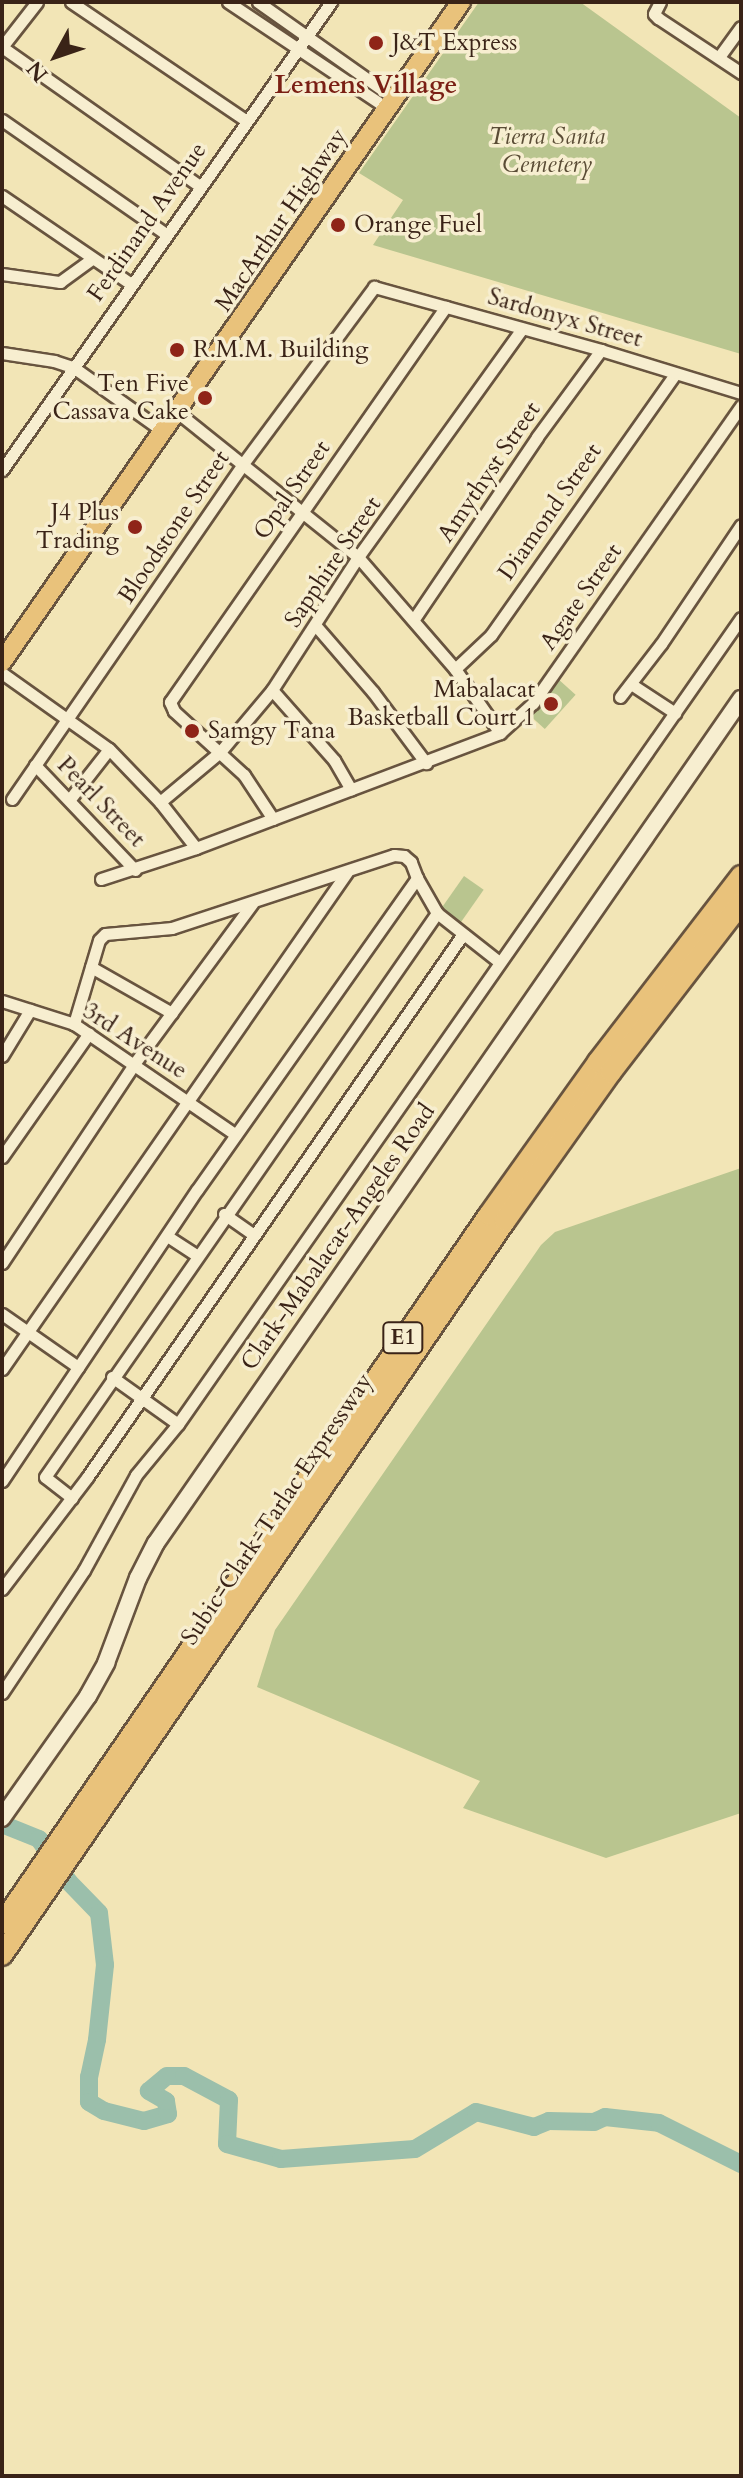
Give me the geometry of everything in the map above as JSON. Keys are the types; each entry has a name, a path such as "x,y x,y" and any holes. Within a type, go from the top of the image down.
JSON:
{"highway":[{"name":"MacArthur Highway","path":"2,662 461,2"},
{"name":"Subic-Clark-Tarlac Expressway","path":"87,1817 560,1114 741,876"},
{"name":"Subic-Clark-Tarlac Expressway","path":"2,1955 13,1918 611,1072 741,903"}],"main road":[{"name":"Clark-Mabalacat-Angeles Road","path":"2,1818 88,1696 106,1663 138,1578 156,1543 741,699"}],"street":[{"path":"37,2 2,47 200,186"},
{"path":"71,2 245,120"},
{"path":"228,2 299,51 391,103"},
{"path":"258,2 309,36 391,103"},
{"name":"Ferdinand Avenue","path":"2,470 245,120 299,51 331,2"},
{"path":"660,2 654,14 658,18 741,73"},
{"path":"719,57 741,27"},
{"path":"2,120 166,234"},
{"path":"2,196 131,284"},
{"path":"2,274 60,282 92,259"},
{"name":"Sardonyx Street","path":"377,286 741,393"},
{"name":"Bloodstone Street","path":"12,799 242,465 367,291 377,286"},
{"name":"Opal Street","path":"220,752 171,707 173,698 446,307"},
{"name":"Sapphire Street","path":"160,802 220,752 272,690 358,557 489,379 522,329"},
{"name":"Amythyst Street","path":"414,619 537,437 601,350"},
{"path":"2,353 73,367 223,450 358,557 455,669 500,733"},
{"name":"Diamond Street","path":"455,669 491,635 675,374"},
{"name":"Agate Street","path":"101,879 196,848 500,733 533,703 741,406"},
{"path":"2,444 17,447"},
{"path":"620,697 741,525"},
{"path":"2,1693 84,1570 136,1475 178,1424 498,961 507,954 741,618"},
{"path":"316,626 373,692 426,763"},
{"path":"2,673 109,749 160,802 196,848"},
{"path":"631,684 675,713"},
{"path":"272,690 334,760 351,789"},
{"path":"70,799 109,749"},
{"path":"220,752 244,775 273,819"},
{"name":"Pearl Street","path":"35,765 135,870"},
{"path":"74,1024 91,967 105,934 172,928 394,855 404,856 411,862 437,913 498,961"},
{"path":"2,1369 347,872"},
{"path":"2,1481 236,1135 417,878"},
{"path":"2,1263 134,1064 252,904"},
{"path":"72,1498 45,1477 224,1214 437,913"},
{"path":"2,1589 72,1498 463,934"},
{"path":"91,967 172,1013"},
{"name":"3rd Avenue","path":"2,1001 74,1024 236,1135"},
{"path":"2,1056 30,1010"},
{"path":"2,1157 89,1033"},
{"path":"224,1214 254,1235"},
{"path":"167,1236 196,1255"},
{"path":"2,1314 78,1367"},
{"path":"112,1377 178,1424"}],"green space":[{"name":"Tierra Santa Cemetery","path":"479,2 580,2 741,118 741,354 373,245 403,200 359,173"},
{"name":"Mabalacat Basketball Court 1","path":"557,678 576,695 545,729 526,712"},
{"path":"464,876 484,890 458,926 439,912"},
{"path":"741,1168 741,1813 606,1858 463,1808 480,1781 257,1687 275,1630 541,1245 555,1232"}],"waterway":[{"path":"2,1824 39,1839 69,1882 99,1913 105,1965 97,2040 89,2077 89,2102 104,2111 144,2121 168,2114 166,2101 149,2091 167,2076 184,2076 229,2100 227,2144 281,2159 415,2149 476,2112 534,2127 549,2121 594,2122 605,2117 659,2123 741,2164"}],"place":[{"name":"J&T Express","path":"376,43"},
{"name":"Orange Fuel","path":"338,225"},
{"name":"R.M.M. Building","path":"177,350"},
{"name":"Ten Five Cassava Cake","path":"205,398"},
{"name":"J4 Plus Trading","path":"135,527"},
{"name":"Mabalacat Basketball Court 1","path":"551,704"},
{"name":"Samgy Tana","path":"192,731"}],"district":[{"name":"Lemens Village","path":"366,85"}]}
